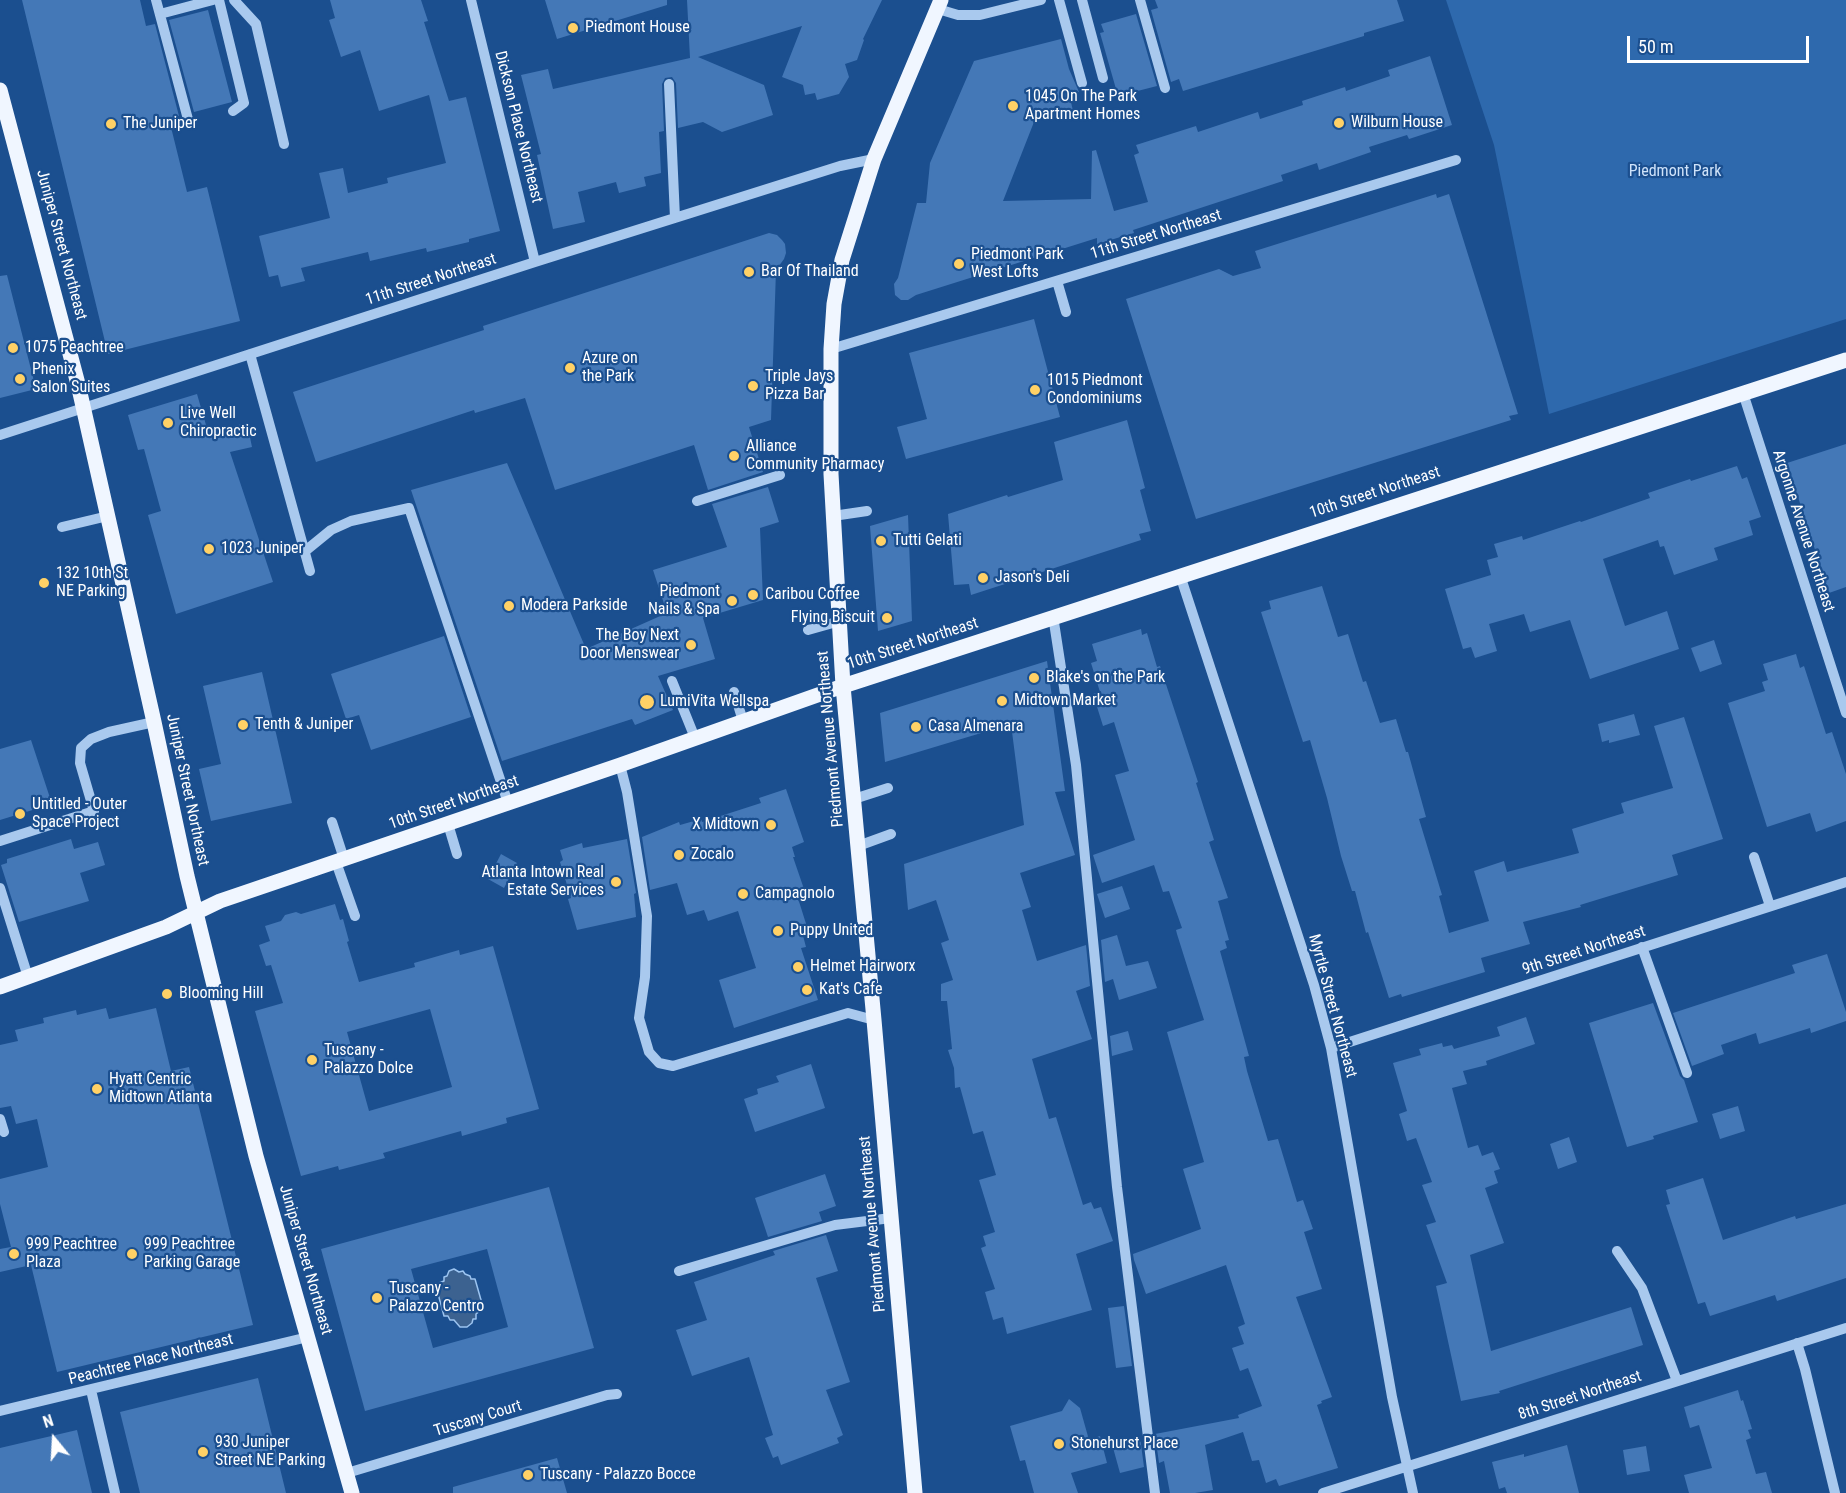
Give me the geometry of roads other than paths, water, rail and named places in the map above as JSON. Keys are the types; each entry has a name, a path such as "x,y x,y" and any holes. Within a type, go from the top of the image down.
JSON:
{"main road":[{"name":"Piedmont Avenue Northeast","path":"915,1493 843,686 831,474 831,349 834,304 842,260 874,159 940,5"},
{"name":"Juniper Street Northeast","path":"0,90 84,408 187,876 256,1156 352,1493"},
{"name":"10th Street Northeast","path":"0,987 166,927 220,901 620,765 843,686 1846,360"}],"street":[{"path":"156,0 189,123"},
{"path":"160,14 213,0"},
{"path":"219,0 244,103 233,111"},
{"path":"234,0 256,24 284,144"},
{"name":"Dickson Place Northeast","path":"471,0 535,262"},
{"path":"940,5 958,15 980,15 1041,0"},
{"path":"1059,0 1082,83"},
{"path":"1082,0 1103,78"},
{"path":"1140,0 1165,88"},
{"path":"669,84 675,218"},
{"name":"11th Street Northeast","path":"0,435 535,262 840,166 874,159"},
{"name":"11th Street Northeast","path":"831,349 1456,160"},
{"path":"1057,281 1066,312"},
{"path":"250,354 310,571"},
{"name":"Argonne Avenue Northeast","path":"1743,393 1846,713"},
{"path":"697,501 780,476"},
{"path":"304,552 332,530 351,522 409,508 508,803"},
{"path":"833,516 867,511"},
{"path":"62,527 108,516"},
{"name":"Myrtle Street Northeast","path":"1180,575 1314,985 1331,1048 1392,1397 1413,1493"},
{"path":"1053,616 1076,765 1117,1188 1155,1493"},
{"path":"808,630 840,621"},
{"path":"672,681 695,738"},
{"path":"734,692 743,721"},
{"path":"0,841 94,811 80,763 81,748 91,739 109,732 154,722"},
{"path":"620,765 627,792 647,916 645,977 639,1018 649,1052 659,1063 673,1066 848,1013 874,1020"},
{"path":"854,799 888,788"},
{"path":"332,822 355,916"},
{"path":"448,824 457,854"},
{"path":"858,846 891,834"},
{"path":"1754,856 1770,906"},
{"name":"9th Street Northeast","path":"1331,1048 1846,882"},
{"path":"0,888 28,977"},
{"path":"1642,948 1687,1073"},
{"path":"0,1119 4,1131"},
{"path":"679,1271 835,1225 891,1218"},
{"path":"1617,1251 1642,1288 1677,1381"},
{"name":"8th Street Northeast","path":"1323,1493 1846,1328"},
{"name":"Peachtree Place Northeast","path":"0,1411 308,1337"},
{"path":"1797,1343 1835,1493"},
{"path":"91,1390 115,1493"},
{"name":"Tuscany Court","path":"347,1473 607,1395 617,1394"}],"place":[{"name":"Piedmont House","path":"573,28"},
{"name":"1045 On The Park Apartment Homes","path":"1013,106"},
{"name":"Wilburn House","path":"1339,123"},
{"name":"The Juniper","path":"111,124"},
{"name":"Piedmont Park West Lofts","path":"959,264"},
{"name":"Bar Of Thailand","path":"749,272"},
{"name":"1075 Peachtree","path":"13,348"},
{"name":"Azure on the Park","path":"570,368"},
{"name":"Phenix Salon Suites","path":"20,379"},
{"name":"Triple Jays Pizza Bar","path":"753,386"},
{"name":"1015 Piedmont Condominiums","path":"1035,390"},
{"name":"Live Well Chiropractic","path":"168,423"},
{"name":"Alliance Community Pharmacy","path":"734,456"},
{"name":"Tutti Gelati","path":"881,541"},
{"name":"1023 Juniper","path":"209,549"},
{"name":"Jason's Deli","path":"983,578"},
{"name":"132 10th St NE Parking","path":"44,583"},
{"name":"Caribou Coffee","path":"753,595"},
{"name":"Piedmont Nails & Spa","path":"732,601"},
{"name":"Modera Parkside","path":"509,606"},
{"name":"Flying Biscuit","path":"887,618"},
{"name":"The Boy Next Door Menswear","path":"691,645"},
{"name":"Blake's on the Park","path":"1034,678"},
{"name":"Midtown Market","path":"1002,701"},
{"name":"LumiVita Wellspa","path":"647,702"},
{"name":"Tenth & Juniper","path":"243,725"},
{"name":"Casa Almenara","path":"916,727"},
{"name":"Untitled - Outer Space Project","path":"20,814"},
{"name":"X Midtown","path":"771,825"},
{"name":"Zocalo","path":"679,855"},
{"name":"Atlanta Intown Real Estate Services","path":"616,882"},
{"name":"Campagnolo","path":"743,894"},
{"name":"Puppy United","path":"778,931"},
{"name":"Helmet Hairworx","path":"798,967"},
{"name":"Kat's Cafe","path":"807,990"},
{"name":"Blooming Hill","path":"167,994"},
{"name":"Tuscany - Palazzo Dolce","path":"312,1060"},
{"name":"Hyatt Centric Midtown Atlanta","path":"97,1089"},
{"name":"999 Peachtree Plaza","path":"14,1254"},
{"name":"999 Peachtree Parking Garage","path":"132,1254"},
{"name":"Tuscany - Palazzo Centro","path":"377,1298"},
{"name":"Stonehurst Place","path":"1059,1444"},
{"name":"930 Juniper Street NE Parking","path":"203,1452"},
{"name":"Tuscany - Palazzo Bocce","path":"528,1475"}],"park label":[{"name":"Piedmont Park","path":"1675,172"}]}
